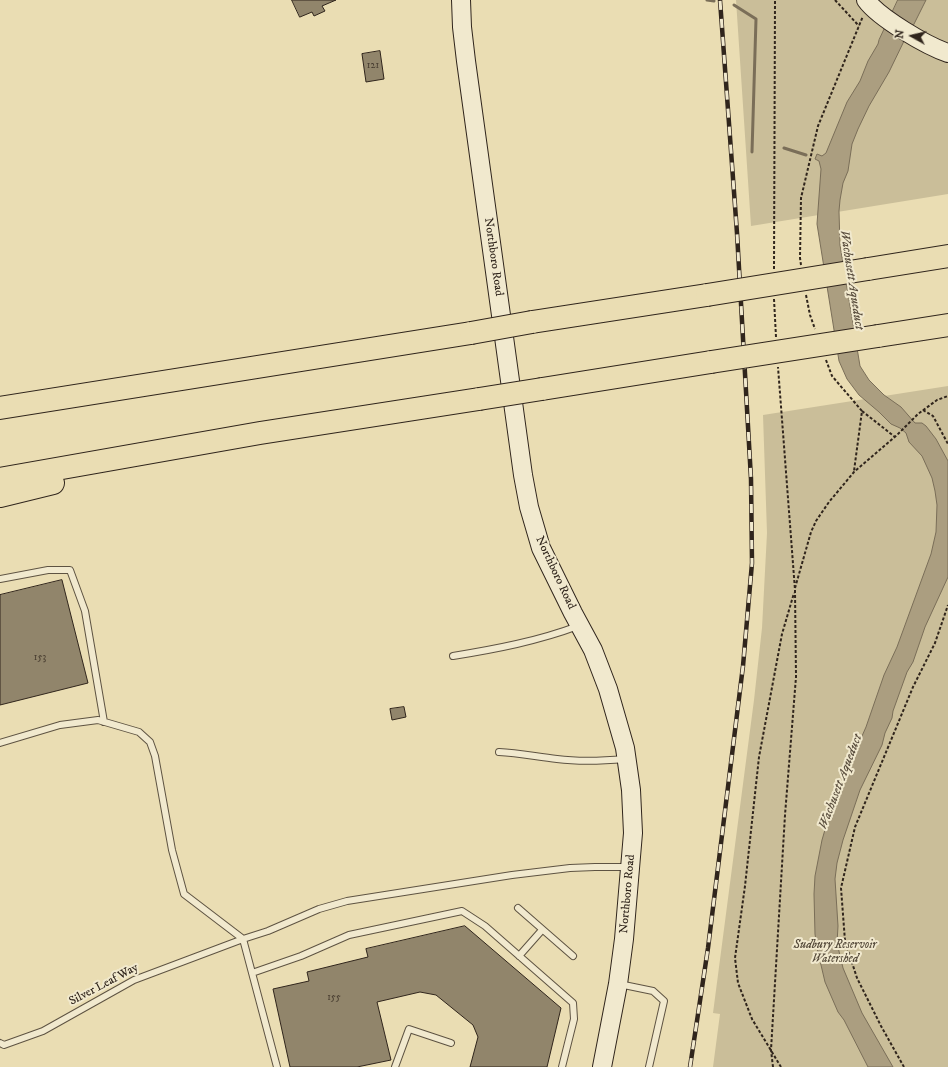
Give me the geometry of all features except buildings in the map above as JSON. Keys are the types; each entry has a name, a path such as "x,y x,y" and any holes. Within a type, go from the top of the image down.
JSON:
{"highway":[{"path":"0,408 948,256"},
{"path":"0,479 260,433 948,325"},
{"path":"0,397 150,384"},
{"path":"0,496 260,433"}],"main road":[{"name":"Northboro Road","path":"461,0 462,27 466,61 526,491 541,548 593,650 608,689 620,728 627,759 633,812 633,833 624,940 618,984 602,1067"},
{"path":"867,2 883,16 915,38 948,53"}],"lane":[{"path":"0,579 48,570 70,570 85,611 104,722"},
{"path":"454,656 528,642 580,625"},
{"path":"0,743 60,725 98,720 139,732 150,742 155,756 172,850 184,894 243,939 277,1067"},
{"path":"499,752 514,752 578,761 627,759"},
{"name":"Silver Leaf Way","path":"0,1043 4,1045 43,1031 134,980 268,931 319,909 347,901 512,875 570,868 595,866 630,867"},
{"path":"518,908 573,956"},
{"path":"252,973 301,956 349,935 462,911 486,926 573,1003 574,1019 562,1067"},
{"path":"519,956 542,930"},
{"path":"618,984 653,991 664,1001 650,1067"},
{"path":"395,1067 409,1029 451,1043"}],"path":[{"path":"835,0 859,26"},
{"path":"801,266 801,198 818,126 859,26 867,2"},
{"path":"806,294 810,316 817,336"},
{"path":"824,356 832,376 862,412 896,436"},
{"path":"781,1067 752,1019 738,983 735,958 745,886 759,757 782,634 811,532 816,521 829,502 840,491 854,472 896,436 918,414 937,400 948,396"},
{"path":"923,410 933,416 948,444"},
{"path":"854,472 862,412"},
{"path":"773,1067 771,1050 785,815 796,677 795,590"},
{"path":"904,1067 857,978 845,941 841,888 855,827 913,687 935,643 948,605"}],"green space":[{"path":"736,0 948,0 948,194 751,226"},
{"name":"Sudbury Reservoir Watershed","path":"948,386 948,1067 713,1067 720,1014 713,1013 762,628 767,533 763,415"}],"shaded area":[{"path":"898,0 926,0 889,72 869,106 852,144 848,171 843,183 840,200 840,245 860,366 869,380 884,395 901,407 915,423 922,423 926,426 936,439 948,461 948,577 925,627 913,662 907,672 882,745 860,790 837,863 835,879 838,926 837,943 843,968 862,1013 893,1067 868,1067 844,1020 838,1012 825,982 815,934 815,876 822,840 829,816 866,727 884,675 897,647 931,554 936,532 937,505 932,478 922,456 909,442 906,433 900,428 891,424 859,395 847,379 839,361 817,224 821,169 819,161 815,159 817,154 822,156 826,153 847,102 860,81 868,61 878,44"}],"waterway":[{"path":"707,0 714,1"},
{"path":"734,5 756,19 752,152"},
{"path":"784,148 806,155"}],"railway":[{"path":"690,1067 708,948 743,666 752,563 751,479 737,233 720,0"}],"water label":[{"name":"Wachusett Aqueduct","path":"851,280"},
{"name":"Wachusett Aqueduct","path":"841,782"}]}
